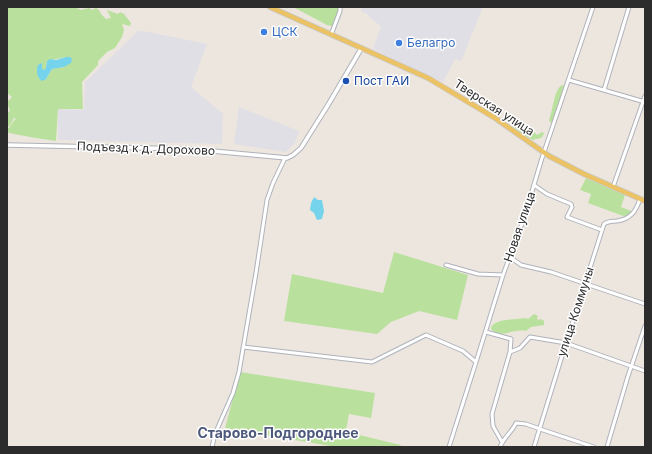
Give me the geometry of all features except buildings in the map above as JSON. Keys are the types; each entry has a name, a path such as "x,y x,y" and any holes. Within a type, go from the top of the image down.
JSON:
{"main road":[{"name":"Тверская улица","path":"270,7 361,49 405,67 439,84 507,126 544,153 577,171 645,201"}],"street":[{"path":"331,35 340,11 340,7"},
{"name":"Новая улица","path":"449,447 503,275 524,218 593,7"},
{"path":"604,90 629,7"},
{"path":"212,447 233,393 244,347 267,200 285,158 294,155 301,148 328,106 361,49"},
{"path":"568,80 644,102"},
{"path":"613,187 645,96"},
{"name":"Подъезд к д. Дорохово","path":"7,145 191,149 285,158"},
{"path":"534,185 547,194 571,204 572,207 567,217 602,230 606,222 623,219 634,213 640,199"},
{"name":"улица Коммуны","path":"534,447 602,230"},
{"path":"510,257 521,265 551,272 645,304"},
{"path":"446,265 478,274 503,275"},
{"path":"607,447 645,326"},
{"path":"486,332 511,339 510,352 492,414 493,426 502,442"},
{"path":"244,347 372,362 426,335 463,352 476,362"},
{"path":"510,352 520,348 530,337 566,343 645,371"},
{"path":"500,447 502,442 513,430 516,423 526,424 594,447"}],"shaded area":[{"path":"362,7 483,7 461,61 455,59 443,82 373,49 381,26 369,17 369,15 361,11"},
{"path":"138,31 207,44 191,87 223,114 222,144 58,140 58,109 84,110 85,82"},
{"path":"239,107 299,131 295,143 286,152 234,144"}],"green space":[{"path":"7,7 75,7 81,10 89,8 92,10 96,8 106,19 111,18 107,10 118,14 120,12 124,14 131,23 130,26 122,24 124,30 122,37 115,48 107,52 98,61 98,65 82,82 83,109 58,109 56,141 9,133 7,128 9,128 16,118 14,118 10,126 7,127 8,112 10,111 7,102 12,97 7,93","holes":["66,57 64,67 52,69 46,79 38,65 42,64 42,69 44,70 46,68 47,61"]},
{"path":"293,7 339,8 332,26 327,25"},
{"path":"562,85 565,86 553,123 549,120 555,95 559,87"},
{"path":"512,121 516,125 518,121 527,125 537,135 542,132 544,133 541,138 533,140 517,130"},
{"path":"586,178 625,195 621,207 634,212 626,217 588,203 591,194 580,190"},
{"path":"394,252 468,275 457,320 419,311 391,322 377,334 284,321 292,274 383,293"},
{"path":"534,314 538,316 538,320 541,319 544,321 544,325 531,327 526,331 516,331 503,334 499,334 491,329 492,325 500,321 528,319"},
{"path":"240,372 375,393 371,418 349,414 346,430 355,434 401,445 400,447 336,447 225,428"}],"water":[{"path":"70,57 72,59 71,63 64,67 52,69 46,79 42,81 40,80 37,74 38,65 42,63 42,69 44,70 46,68 47,61 50,59 56,60"},
{"path":"314,197 318,200 322,200 324,211 322,219 317,220 314,213 310,210"}],"place":[{"name":"ЦСК","path":"264,32"},
{"name":"Белагро","path":"399,43"},
{"name":"Пост ГАИ","path":"346,81"}],"district":[{"name":"Старово-Подгороднее","path":"278,434"}]}
